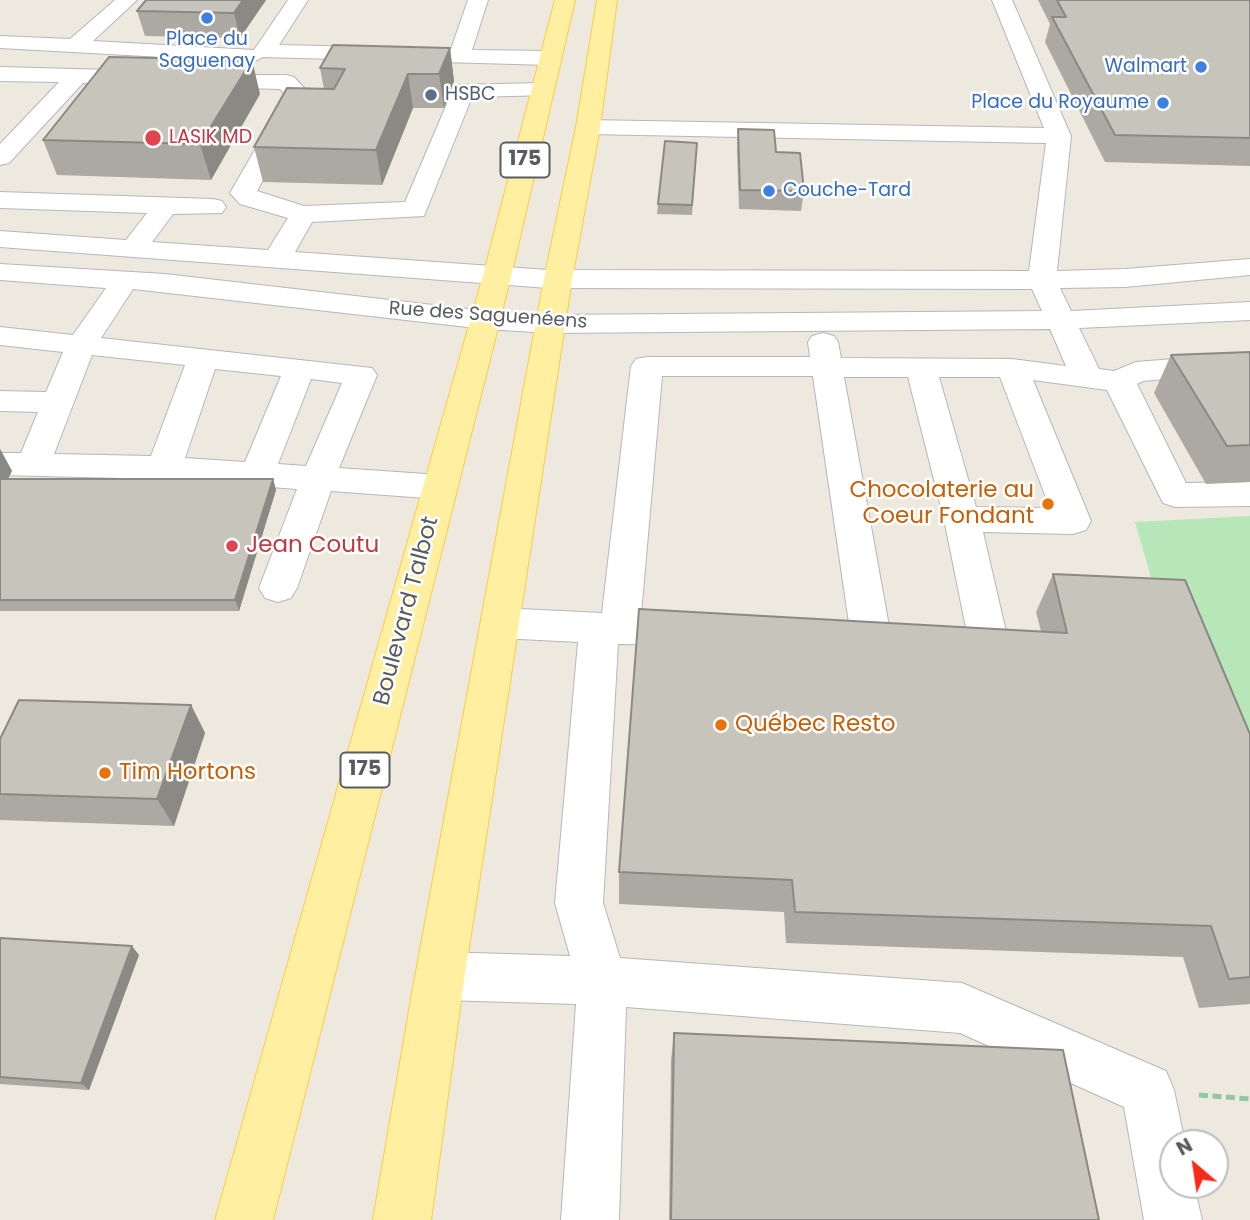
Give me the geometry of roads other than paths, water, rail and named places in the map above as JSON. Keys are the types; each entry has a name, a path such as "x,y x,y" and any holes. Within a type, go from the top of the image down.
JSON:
{"main road":[{"name":"Boulevard Talbot","path":"244,1220 485,320 565,0"},
{"name":"175","path":"402,1220 558,279 588,127 607,0"}],"street":[{"path":"76,45 127,0"},
{"path":"264,51 298,0"},
{"path":"458,56 478,0"},
{"path":"1002,0 1059,136 1042,280 1061,320 1102,379 1175,495 1250,494"},
{"path":"0,41 252,57 264,51 550,58"},
{"path":"4,78 77,76 286,82 298,95 243,193 249,198 303,214 415,210 463,90 542,90"},
{"path":"0,158 77,76"},
{"path":"588,127 1059,136"},
{"path":"0,200 213,207"},
{"path":"133,250 166,206"},
{"path":"277,259 303,214"},
{"name":"Rue des Saguenéens","path":"0,239 558,279 1042,280 1125,278 1250,267"},
{"name":"Rue des Saguenéens","path":"0,272 125,280 485,320 551,324 1061,320 1250,311"},
{"path":"17,464 58,403 81,345 125,280"},
{"path":"821,323 827,367 884,638 989,645 962,519 921,368"},
{"path":"0,336 361,375 318,479 278,588"},
{"path":"164,468 203,358"},
{"path":"590,1220 602,981 579,903 609,628 648,366 1012,368 1102,379 1136,372 1250,362"},
{"path":"257,474 300,368"},
{"path":"962,519 1073,521 1012,368"},
{"path":"0,401 58,403"},
{"path":"17,464 164,468 440,487"},
{"path":"500,623 715,631"},
{"path":"441,976 602,981 962,1008 1147,1090 1173,1220"}],"place":[{"name":"Place du Saguenay","path":"207,18"},
{"name":"Walmart","path":"1201,67"},
{"name":"HSBC","path":"431,95"},
{"name":"Place du Royaume","path":"1163,103"},
{"name":"LASIK MD","path":"153,138"},
{"name":"Couche-Tard","path":"769,191"},
{"name":"Chocolaterie au Coeur Fondant","path":"1048,504"},
{"name":"Jean Coutu","path":"232,546"},
{"name":"Québec Resto","path":"721,725"},
{"name":"Tim Hortons","path":"105,773"}]}
